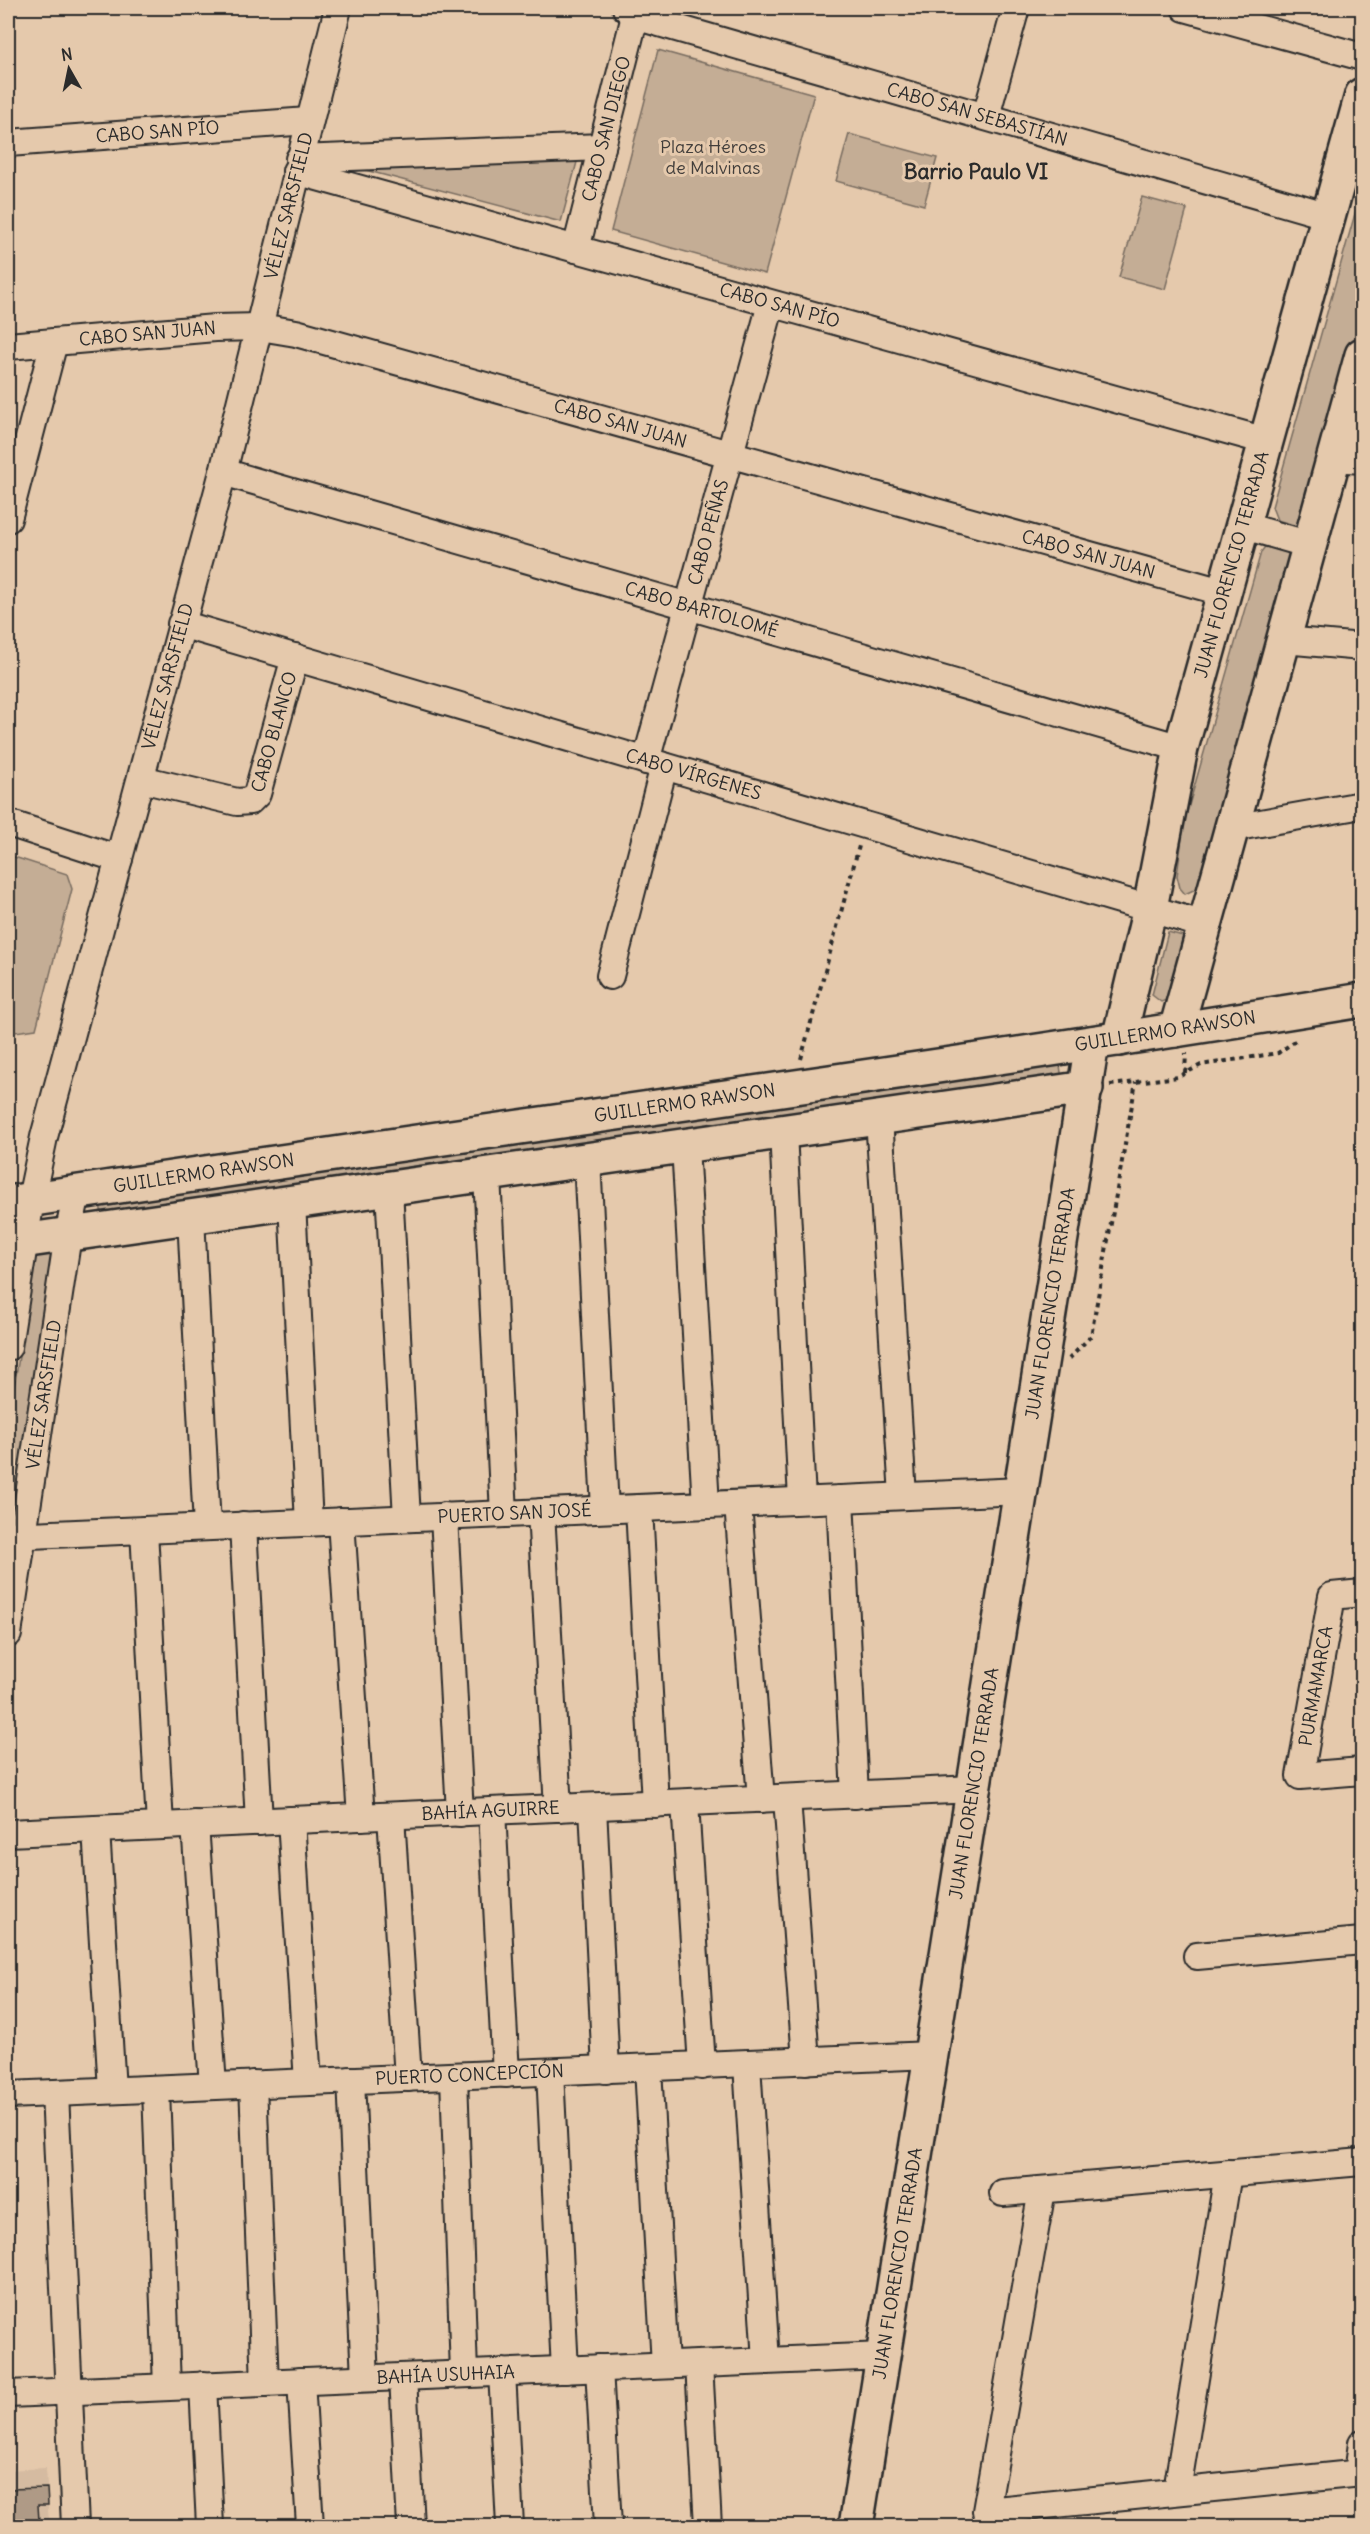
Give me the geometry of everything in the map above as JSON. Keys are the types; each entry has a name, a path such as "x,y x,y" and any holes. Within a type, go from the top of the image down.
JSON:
{"street":[{"name":"VÉLEZ SARSFIELD","path":"8,1347 19,1201 44,1137 141,779 223,472 260,327 297,165 338,8"},
{"path":"986,116 1016,8"},
{"path":"1185,8 1362,57"},
{"name":"CABO SAN SEBASTÍAN","path":"633,10 1329,216"},
{"name":"CABO SAN DIEGO","path":"576,249 633,10"},
{"name":"JUAN FLORENCIO TERRADA","path":"856,2526 1086,1088 1105,1041 1150,908 1181,748 1222,592 1362,95"},
{"name":"CABO SAN PÍO","path":"8,143 308,121"},
{"path":"297,165 602,147"},
{"name":"CABO SAN PÍO","path":"297,165 576,249 1266,441"},
{"name":"CABO PEÑAS","path":"610,976 688,606 771,304"},
{"name":"CABO SAN JUAN","path":"8,346 215,328 260,327 296,333 1222,592"},
{"path":"8,519 54,342"},
{"path":"1176,1030 1310,545 1348,459 1362,355"},
{"name":"CABO BARTOLOMÉ","path":"223,472 1181,748"},
{"path":"1241,525 1310,545"},
{"name":"CABO VÍRGENES","path":"181,624 1205,925"},
{"path":"1284,640 1362,646"},
{"name":"CABO BLANCO","path":"141,779 237,802 250,801 257,794 295,657"},
{"path":"1232,828 1362,805"},
{"path":"8,823 119,859"},
{"name":"GUILLERMO RAWSON","path":"19,1201 1105,1041 1362,1000"},
{"path":"16,1242 1086,1088"},
{"path":"879,1118 903,1496"},
{"path":"783,1132 802,1500"},
{"path":"685,1146 706,1505"},
{"path":"587,1160 605,1509"},
{"path":"487,1175 504,1514"},
{"path":"389,1189 407,1518"},
{"name":"VÉLEZ SARSFIELD","path":"8,1634 15,1535 77,1192"},
{"path":"292,1203 309,1522"},
{"path":"191,1217 207,1527"},
{"name":"PUERTO SAN JOSÉ","path":"15,1535 1022,1491"},
{"path":"840,1499 855,1795"},
{"path":"738,1504 761,1799"},
{"path":"639,1508 655,1804"},
{"path":"541,1512 558,1808"},
{"path":"444,1516 460,1813"},
{"path":"341,1521 361,1817"},
{"path":"243,1526 260,1822"},
{"path":"144,1530 160,1826"},
{"name":"PURMAMARCA","path":"1362,1593 1332,1596 1300,1776 1362,1771"},
{"name":"BAHÍA AGUIRRE","path":"8,1833 974,1789"},
{"path":"787,1798 806,2061"},
{"path":"685,1803 702,2066"},
{"path":"593,1807 606,2070"},
{"path":"492,1811 506,2074"},
{"path":"391,1816 408,2078"},
{"path":"291,1820 308,2082"},
{"path":"195,1824 213,2086"},
{"path":"96,1829 111,2090"},
{"path":"1197,1956 1362,1941"},
{"name":"PUERTO CONCEPCIÓN","path":"8,2095 931,2055"},
{"path":"747,2064 766,2361"},
{"path":"648,2068 665,2366"},
{"path":"550,2072 565,2370"},
{"path":"454,2076 464,2374"},
{"path":"351,2080 365,2378"},
{"path":"253,2084 265,2383"},
{"path":"156,2089 167,2387"},
{"path":"55,2093 75,2526"},
{"path":"1003,2193 1362,2162"},
{"path":"1177,2492 1228,2173"},
{"path":"1042,2190 986,2511 1360,2473 1362,2443"},
{"name":"BAHÍA USUHAIA","path":"8,2394 883,2356"},
{"path":"699,2364 708,2526"},
{"path":"599,2368 608,2526"},
{"path":"502,2372 510,2526"},
{"path":"402,2377 411,2526"},
{"path":"302,2381 310,2526"},
{"path":"203,2385 210,2526"}],"path":[{"path":"793,1086 865,825"},
{"path":"1086,1088 1178,1077 1201,1065 1278,1053 1307,1032"},
{"path":"1068,1360 1091,1336 1136,1082"}],"shaded area":[{"path":"46,2468 49,2526 8,2526 8,2470"}],"green space":[{"name":"Plaza Héroes de Malvinas","path":"658,50 814,94 765,274 611,231"},
{"path":"849,134 937,158 924,205 836,181"},
{"path":"577,162 561,222 361,169"},
{"path":"1362,189 1362,318 1306,518 1297,526 1277,520 1272,507"},
{"path":"1142,197 1187,209 1165,289 1119,277"},
{"path":"1267,544 1293,549 1200,887 1185,894 1180,888 1177,876 1184,823 1261,552"},
{"path":"8,855 67,874 72,889 36,1029 8,1033"},
{"path":"1168,932 1183,936 1171,996 1161,1002 1152,995"},
{"path":"1060,1065 1062,1080 102,1217 100,1202"},
{"path":"50,1252 52,1257 13,1510 8,1517 8,1426 35,1256"}],"building":[{"path":"47,2488 48,2505 38,2505 39,2521 36,2520 36,2526 8,2526 8,2489"}],"district":[{"name":"Barrio Paulo VI","path":"976,172"}]}
